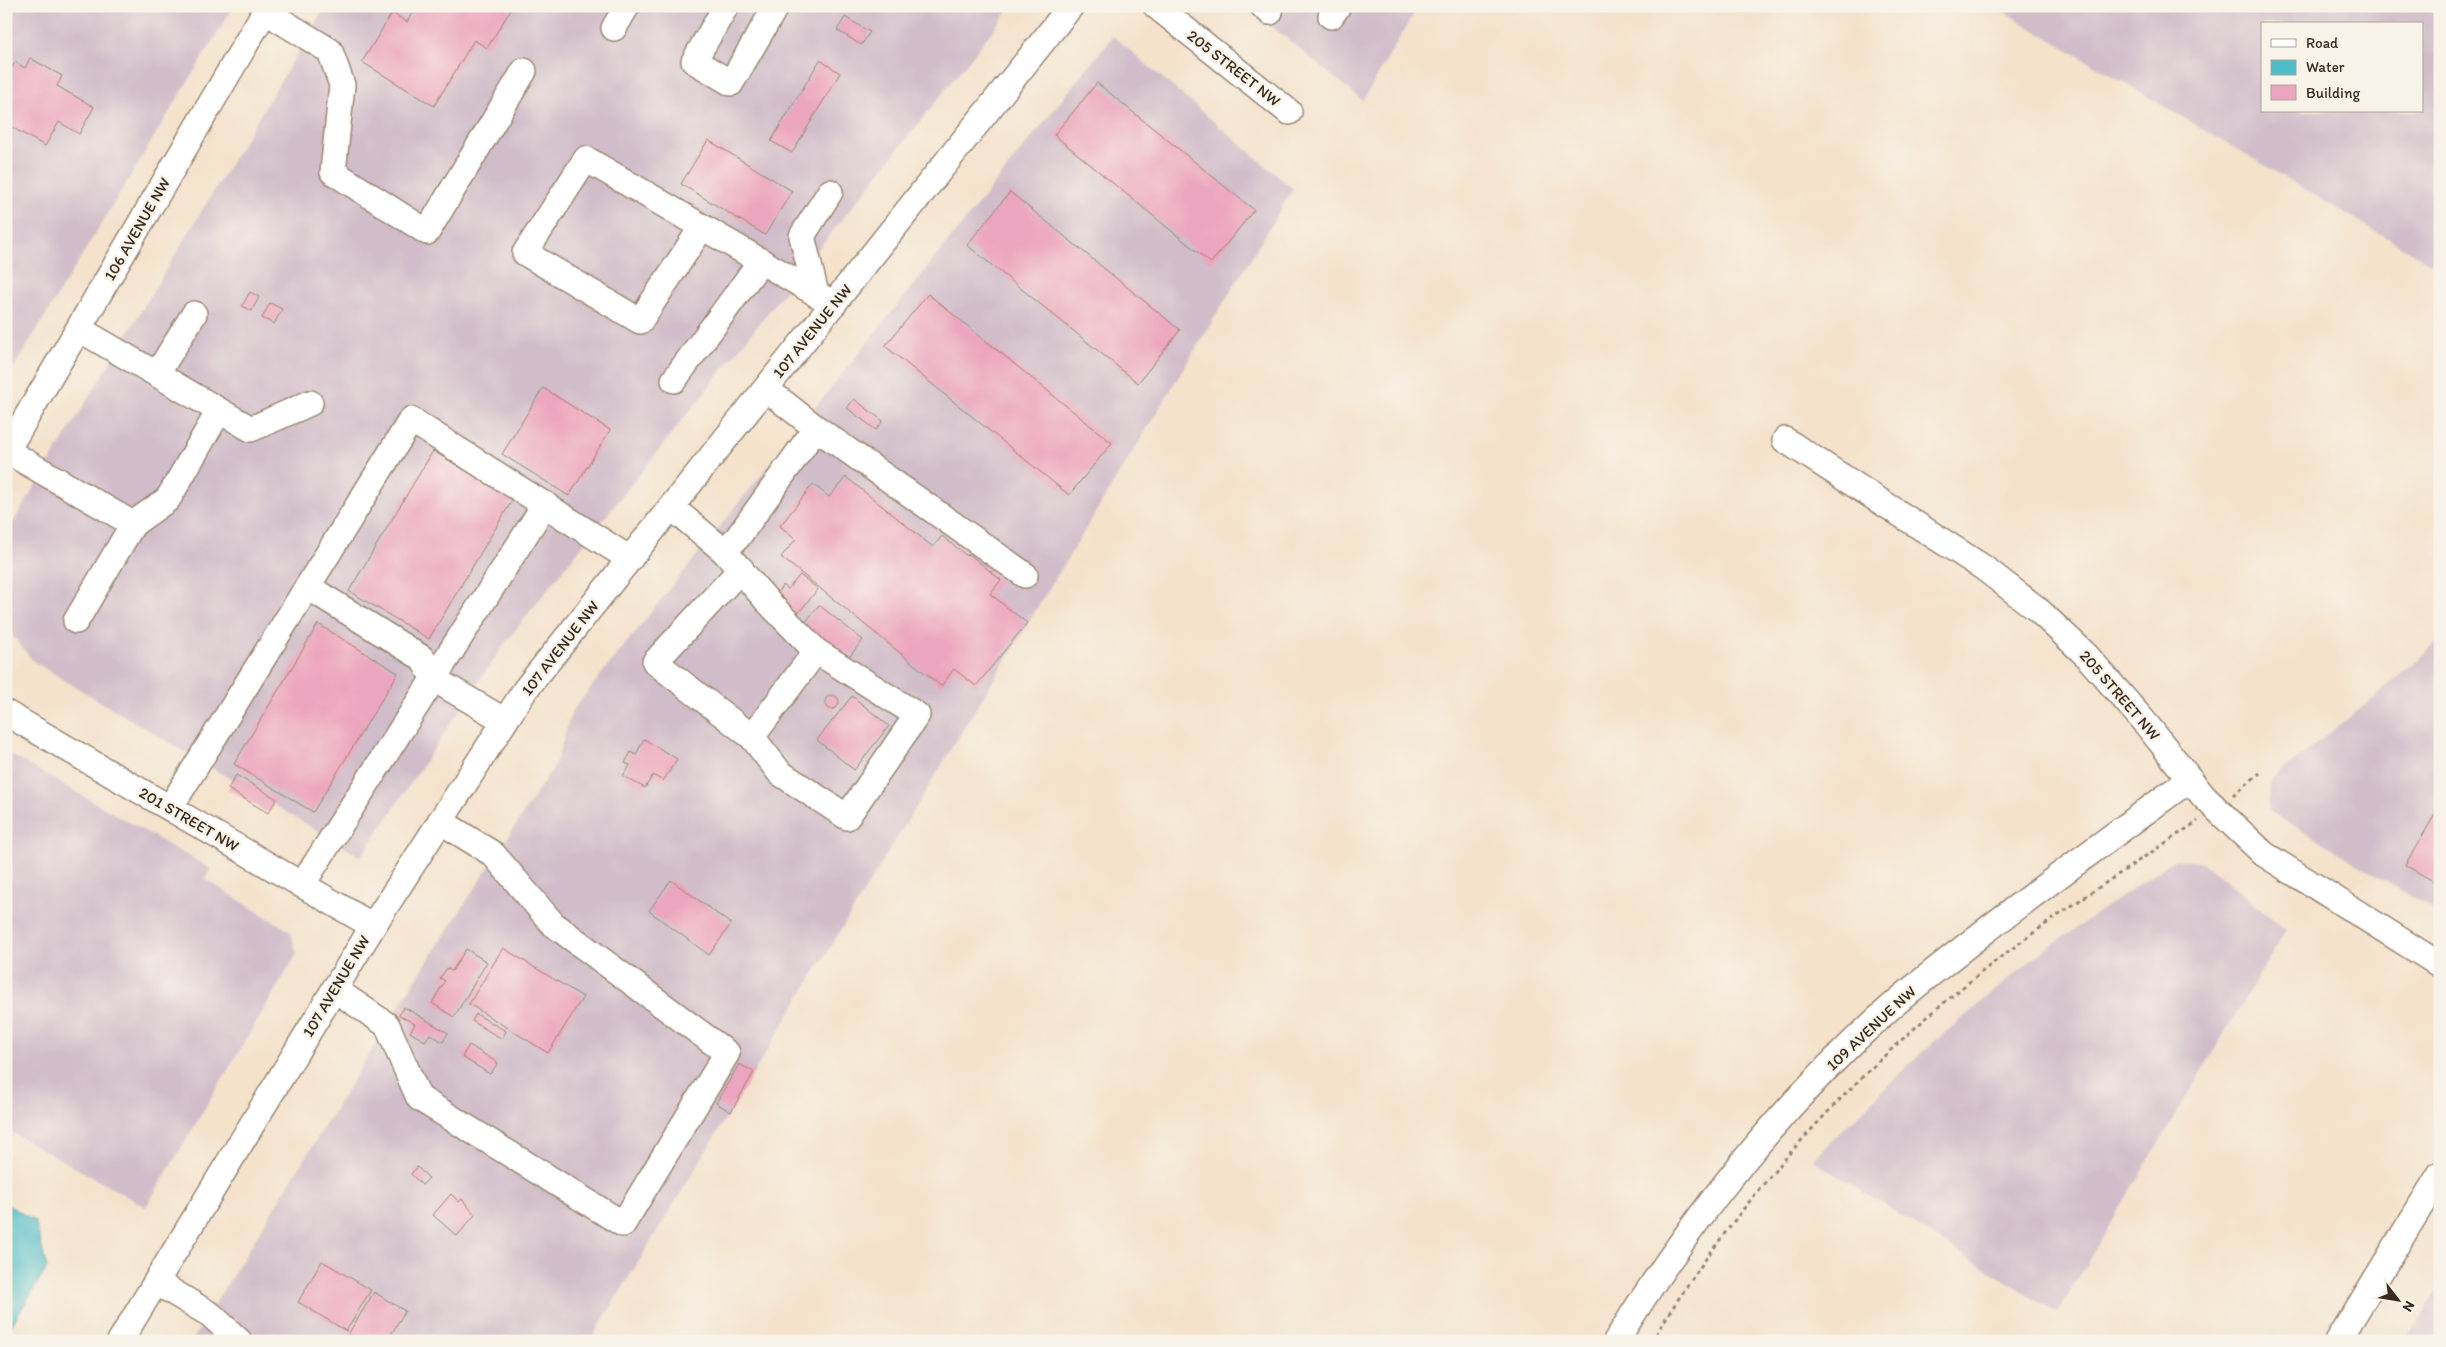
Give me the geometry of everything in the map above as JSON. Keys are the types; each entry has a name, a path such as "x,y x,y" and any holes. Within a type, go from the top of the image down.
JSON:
{"street":[{"path":"614,28 627,6"},
{"path":"726,6 694,61 731,83 776,6"},
{"name":"107 AVENUE NW","path":"120,1341 373,926 525,690 766,389 825,299 1071,6"},
{"name":"205 STREET NW","path":"1156,6 1289,112"},
{"path":"266,9 330,51 342,85 332,172 427,232 524,71"},
{"name":"106 AVENUE NW","path":"7,452 266,9"},
{"path":"702,227 640,321 524,253 586,160 761,261 825,299"},
{"path":"825,299 802,236 830,192"},
{"path":"674,380 761,261"},
{"path":"157,374 194,314"},
{"path":"79,329 251,429 310,403"},
{"path":"766,389 816,428 1026,576"},
{"path":"76,621 133,524 168,499 219,411"},
{"path":"170,808 411,420 630,559"},
{"path":"724,551 738,536 816,428"},
{"name":"205 STREET NW","path":"1785,440 1984,568 2038,609 2086,655 2147,725 2215,809 2264,854 2440,965"},
{"path":"7,452 133,524"},
{"path":"302,885 545,504"},
{"path":"671,507 724,551 741,569 768,602 816,651 917,715 847,818 780,773 752,737 655,662 741,569"},
{"path":"308,587 422,658 434,679 505,720"},
{"path":"752,737 816,651"},
{"name":"201 STREET NW","path":"6,713 373,926"},
{"name":"109 AVENUE NW","path":"1616,1341 1651,1284 1707,1207 1761,1140 1830,1065 1883,1014 1956,954 2190,779"},
{"path":"334,989 387,1024 419,1098 623,1224 727,1053 553,924 493,854 440,820"},
{"path":"2338,1341 2440,1174"},
{"path":"156,1282 211,1315 239,1341"}],"path":[{"path":"1652,1341 1739,1214 1777,1168 1836,1104 1900,1043 2021,942 2215,809 2260,773"}],"shaded area":[{"path":"6,6 234,6 6,380"},
{"path":"326,6 1012,6 505,643 361,857 34,662 6,628 6,534"},
{"path":"1247,6 1418,6 1363,101"},
{"path":"1994,6 2440,6 2440,269"},
{"path":"1113,36 1293,189 590,1341 192,1341 407,993 556,763 572,711"},
{"path":"2440,640 2440,914 2268,810 2271,780 2376,696"},
{"path":"6,752 211,869 205,879 291,932 297,954 146,1207 6,1129"},
{"path":"2175,859 2204,863 2286,930 2057,1313 1812,1160 1922,1052 2040,953"},
{"path":"2440,1285 2440,1341 2406,1341"}],"water":[{"path":"6,1204 35,1221 47,1268 6,1334"}],"building":[{"path":"416,6 513,6 487,48 474,40 434,106 362,62 392,13 407,22"},
{"path":"845,17 870,32 861,45 837,30"},
{"path":"30,58 62,76 57,86 94,107 79,134 59,122 45,146 6,124 6,78 15,62 25,68"},
{"path":"820,60 840,73 792,153 771,141"},
{"path":"1097,83 1254,210 1211,263 1054,135"},
{"path":"708,140 792,191 765,235 681,184"},
{"path":"1010,192 1180,330 1138,383 967,245"},
{"path":"250,292 259,297 252,311 242,306"},
{"path":"928,294 1112,443 1069,495 885,346"},
{"path":"270,303 282,309 274,324 262,318"},
{"path":"543,388 610,430 569,496 502,454"},
{"path":"854,399 883,421 876,430 847,408"},
{"path":"433,451 513,499 429,639 349,591"},
{"path":"846,477 933,547 942,536 967,556 969,554 1001,580 990,594 1027,623 976,686 954,669 941,686 781,557 796,539 780,526 813,484 829,497"},
{"path":"800,575 818,589 794,618 772,599 783,585 788,589"},
{"path":"819,605 863,640 845,662 801,628"},
{"path":"318,624 398,673 313,812 234,764"},
{"path":"832,695 837,697 839,702 837,707 832,709 827,707 825,702 827,697"},
{"path":"852,696 889,726 854,770 817,740"},
{"path":"644,739 677,759 663,781 653,775 645,788 623,776 630,765 625,763 631,752 636,755"},
{"path":"236,775 277,799 268,813 228,789"},
{"path":"2440,806 2440,885 2405,865"},
{"path":"671,880 731,924 709,955 649,911"},
{"path":"503,948 583,997 548,1053 469,1004"},
{"path":"466,949 487,962 454,1017 432,1003 445,981 440,978 447,968 452,971"},
{"path":"404,1007 448,1033 443,1042 430,1034 425,1041 410,1032 415,1024 399,1015"},
{"path":"476,1014 506,1031 502,1039 472,1021"},
{"path":"469,1045 498,1063 490,1074 462,1057"},
{"path":"739,1064 754,1072 731,1112 716,1103"},
{"path":"417,1167 429,1178 422,1185 411,1174"},
{"path":"451,1194 459,1202 462,1199 475,1215 457,1236 433,1215"},
{"path":"322,1261 371,1290 346,1331 298,1302"},
{"path":"374,1292 405,1311 387,1341 344,1341"}]}
